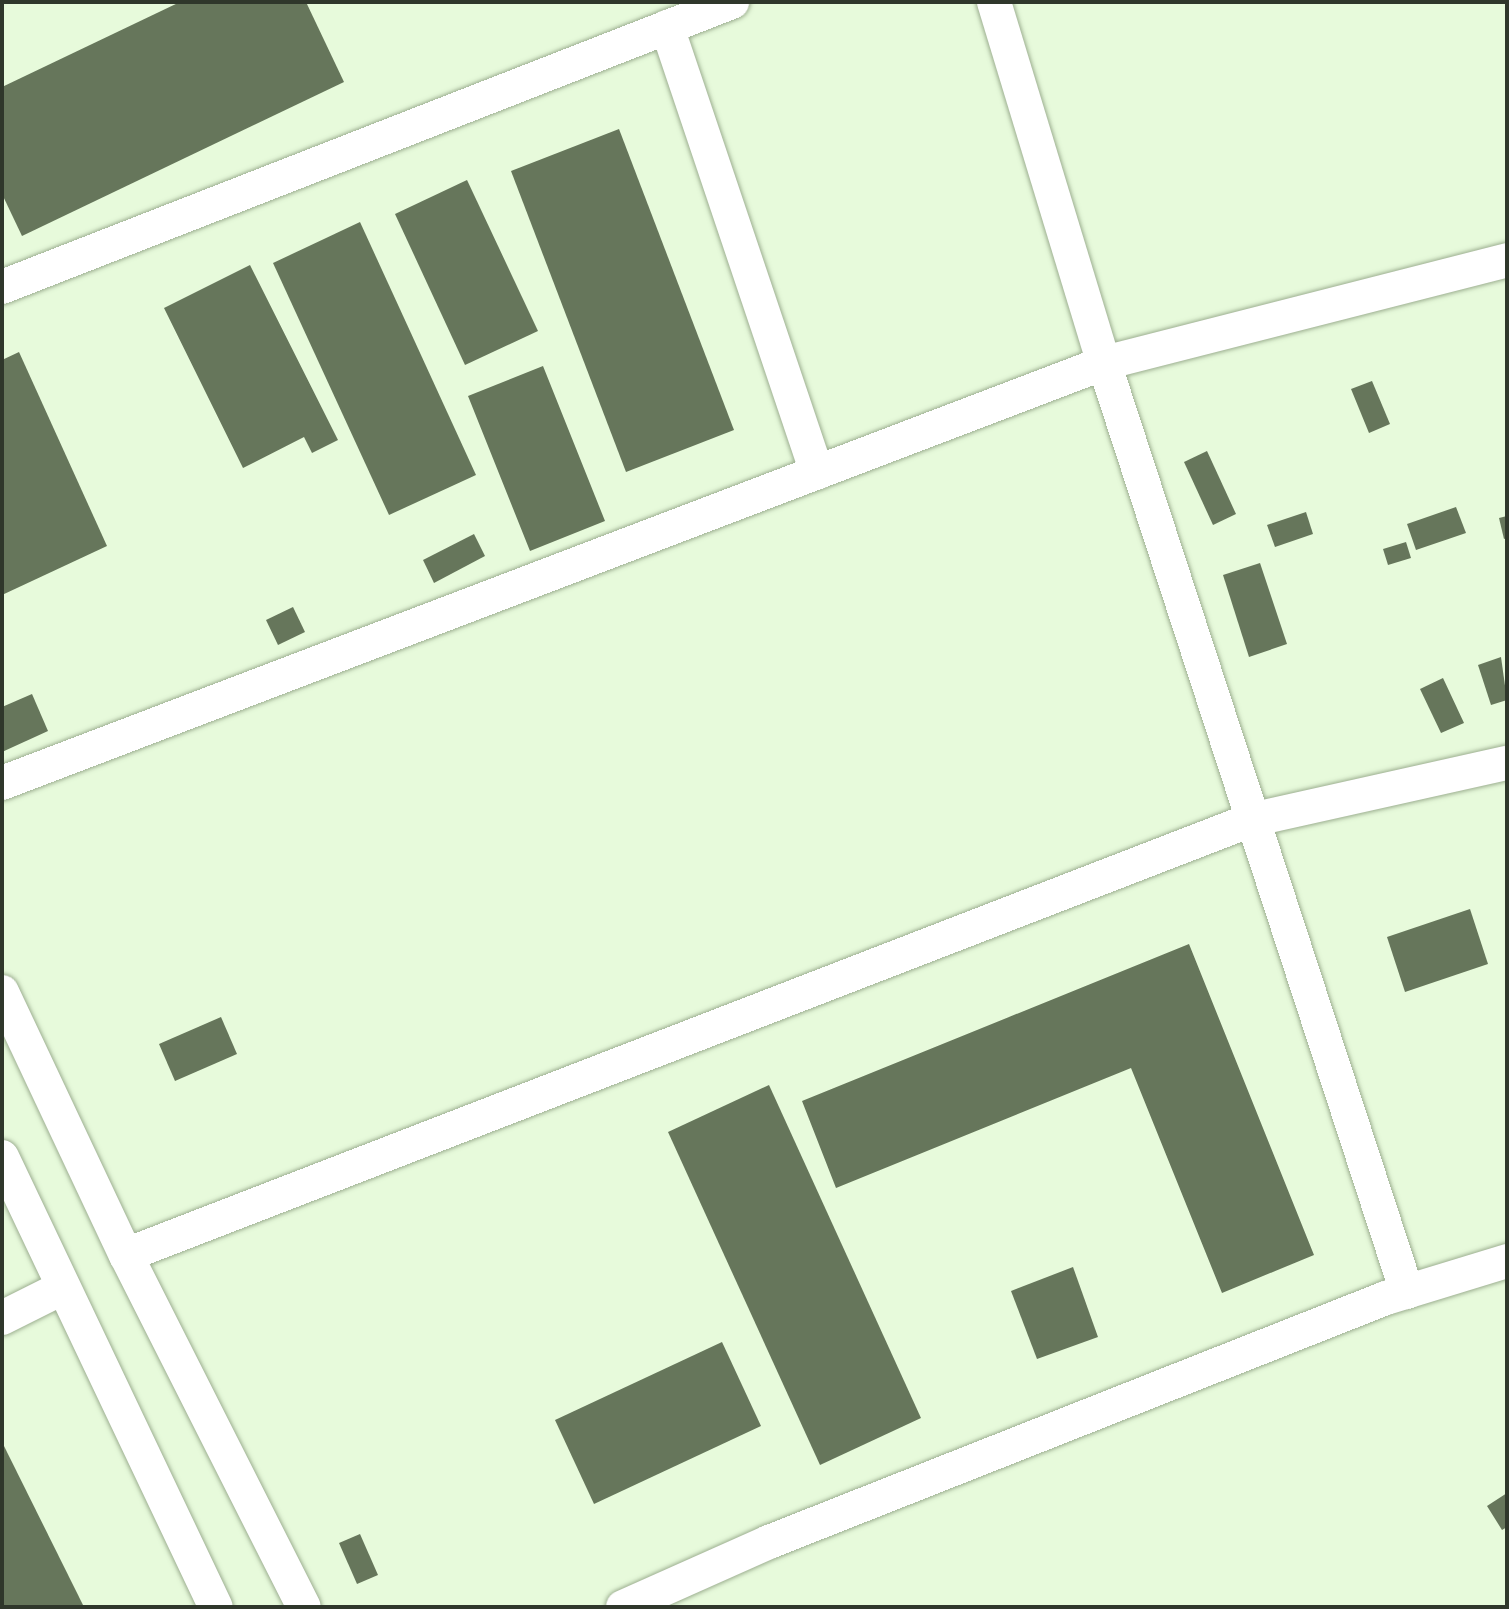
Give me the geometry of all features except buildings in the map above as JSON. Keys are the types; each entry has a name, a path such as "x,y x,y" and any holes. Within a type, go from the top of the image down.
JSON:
{"street":[{"path":"2,287 732,2"},
{"path":"994,2 1104,363 1407,1292"},
{"path":"667,27 817,472"},
{"path":"2,783 1104,363 1507,260"},
{"path":"126,1255 1251,820 1507,763"},
{"path":"2,992 126,1255 304,1607"},
{"path":"2,1157 216,1607"},
{"path":"623,1607 769,1542 1407,1292 1507,1261"},
{"path":"2,1318 62,1288"}]}
